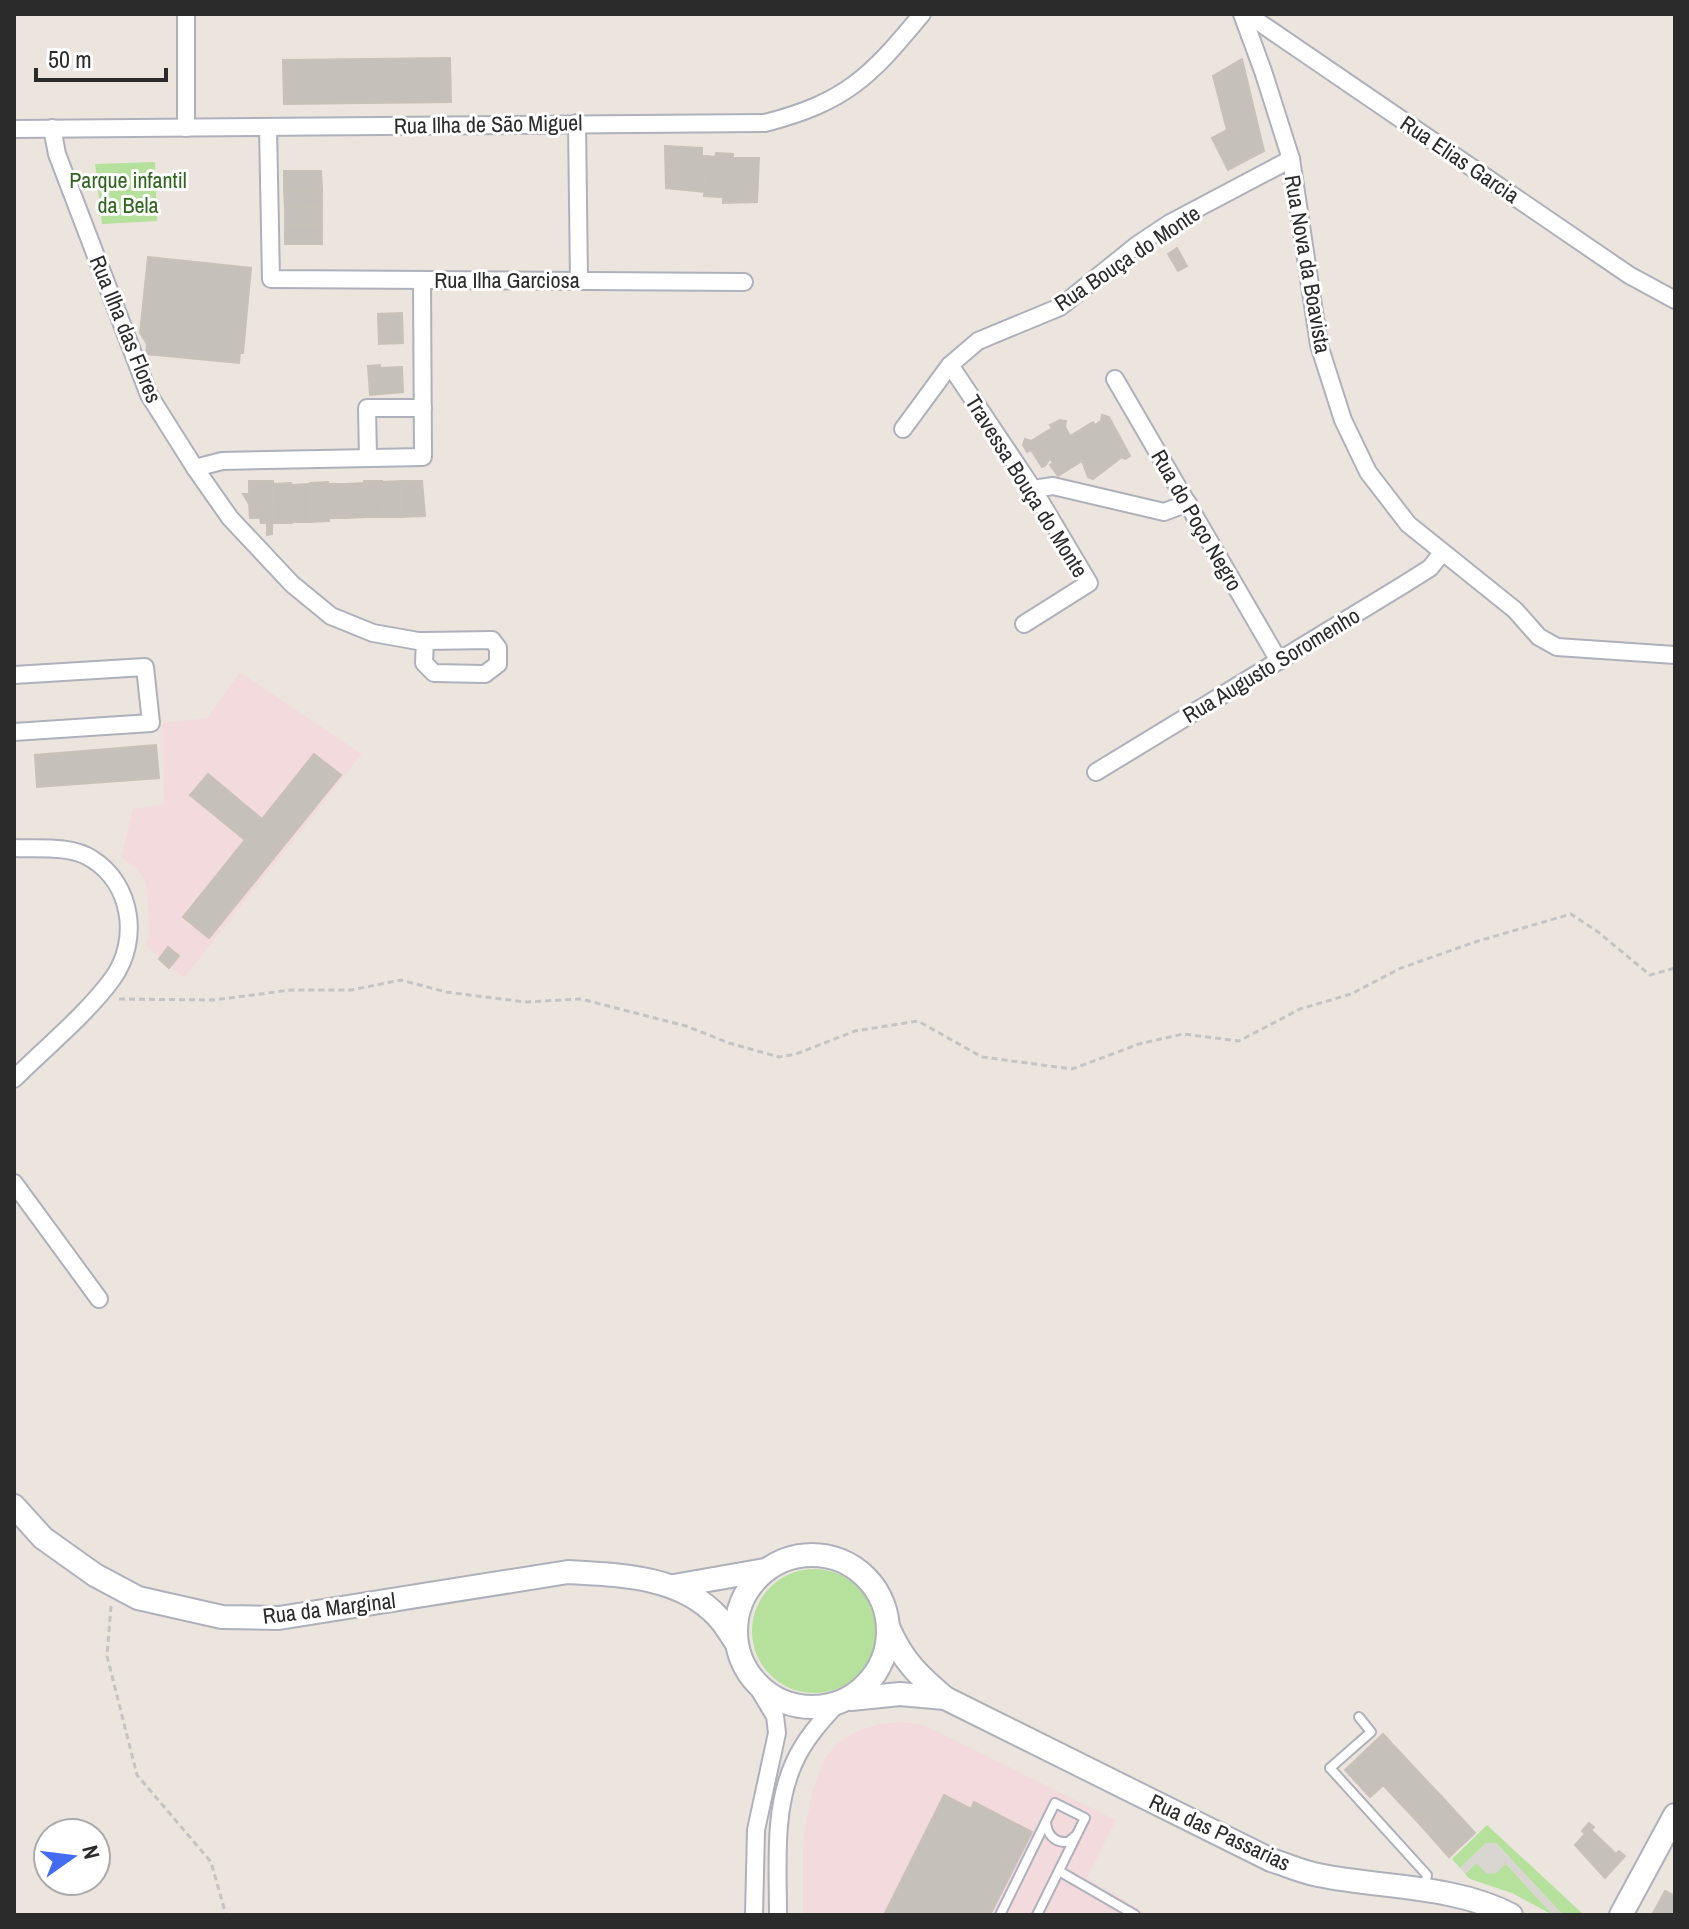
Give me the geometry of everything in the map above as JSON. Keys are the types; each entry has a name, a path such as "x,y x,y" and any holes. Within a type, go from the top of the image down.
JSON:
{"street":[{"path":"186,14 186,128"},
{"name":"Rua Ilha de São Miguel","path":"14,129 765,123 815,109 846,92 883,62 922,14"},
{"name":"Rua Nova da Boavista","path":"1245,14 1291,159 1319,345 1343,420 1368,472 1408,524 1515,610 1539,637 1557,647 1675,655"},
{"name":"Rua Elias Garcia","path":"1245,14 1629,275 1675,300"},
{"path":"577,123 579,280"},
{"name":"Rua Ilha Garciosa","path":"268,127 271,279 744,282"},
{"name":"Rua Ilha das Flores","path":"52,128 57,154 149,395 230,518 292,584 331,616 373,633 425,641"},
{"name":"Rua Bouça do Monte","path":"903,429 950,365 978,341 1060,307 1137,245 1170,223 1291,159"},
{"path":"195,468 222,461 423,457 422,280"},
{"name":"Travessa Bouça do Monte","path":"950,365 1033,489 1089,583 1024,624"},
{"name":"Rua do Poço Negro","path":"1115,379 1279,661"},
{"path":"368,458 367,408 423,408"},
{"path":"1033,489 1053,486 1164,512 1188,503"},
{"name":"Rua Augusto Soromenho","path":"1096,772 1421,574 1442,553"},
{"path":"14,675 145,667 151,723 14,732"},
{"path":"14,848 71,851 91,858 106,871 128,906 128,941 114,977 14,1079"},
{"path":"14,1183 99,1299"},
{"name":"Rua da Marginal","path":"14,1506 43,1538 69,1559 138,1598 172,1608 222,1617 279,1618 568,1572 603,1574 674,1586 718,1617 736,1642"},
{"path":"754,1915 756,1830 777,1733 775,1716 743,1664 736,1642 740,1602 750,1585 765,1570 783,1560 803,1555 824,1555 844,1561 862,1573 876,1589 885,1608 889,1629 882,1662 862,1690 843,1701 816,1708 794,1706 773,1697 755,1683"},
{"name":"Rua da Marginal","path":"674,1586 765,1570"},
{"name":"Rua das Passarias","path":"889,1629 899,1652 917,1675 945,1698 1271,1860 1316,1875 1493,1906 1511,1915"},
{"name":"Rua das Passarias","path":"843,1701 900,1694 945,1698"},
{"path":"778,1915 778,1842 787,1785 794,1763 808,1739 843,1701"},
{"path":"1621,1915 1675,1815"}],"lane":[{"path":"1359,1717 1371,1732 1330,1768 1427,1875 1425,1892"},
{"path":"1000,1915 1055,1803 1085,1818 1037,1915"},
{"path":"1046,1821 1049,1835 1055,1839 1068,1842 1076,1836"},
{"path":"1059,1871 1135,1915"}],"path":[{"path":"96,998 213,1000 291,990 351,990 401,980 446,992 525,1002 581,999 686,1026 729,1043 779,1057 796,1054 855,1031 918,1021 982,1057 1072,1069 1139,1044 1183,1034 1239,1041 1300,1009 1351,994 1401,968 1478,941 1571,914 1650,975 1675,968"},
{"path":"111,1602 107,1656 137,1775 211,1862 226,1915"}],"shaded area":[{"path":"240,672 362,754 184,978 145,945 150,934 146,883 137,869 121,857 133,809 164,804 162,723 207,718"},
{"path":"903,1722 924,1725 1116,1820 1087,1878 1149,1915 803,1915 803,1841 812,1793 823,1761 836,1744 855,1732 879,1724"},
{"path":"1486,1843 1496,1843 1562,1914 1553,1915 1506,1864 1495,1874 1486,1873 1476,1863 1465,1874 1460,1868"}],"green space":[{"name":"Parque infantil da Bela","path":"155,162 157,221 102,224 95,164"},
{"path":"814,1569 838,1573 858,1587 872,1607 876,1631 872,1655 858,1675 838,1689 814,1693 790,1689 770,1675 756,1655 752,1631 756,1607 770,1587 790,1573"},
{"path":"1487,1825 1584,1915 1563,1915 1496,1843 1486,1843 1460,1868 1452,1859"},
{"path":"1476,1863 1506,1864 1553,1915 1512,1893 1470,1879 1465,1874"}],"building":[{"path":"450,58 451,102 284,104 283,60"},
{"path":"1242,59 1264,151 1228,170 1212,138 1227,130 1213,76"},
{"path":"665,146 702,148 702,156 707,156 705,192 666,188"},
{"path":"716,153 733,154 733,158 759,158 757,202 723,203 723,197 704,196 707,156 715,157"},
{"path":"284,171 321,171 322,189 284,190"},
{"path":"322,189 322,207 285,208 284,190"},
{"path":"322,207 322,226 285,226 285,208"},
{"path":"285,226 322,226 322,244 285,244"},
{"path":"1177,248 1187,266 1178,271 1168,254"},
{"path":"148,257 251,268 243,353 240,353 239,363 146,354 147,344 140,333"},
{"path":"402,313 403,343 379,344 378,314"},
{"path":"380,365 380,368 402,367 403,392 370,395 368,366"},
{"path":"1102,415 1109,417 1130,456 1122,457 1093,479 1088,477 1082,461 1058,476 1050,465 1053,463 1050,458 1042,467 1031,450 1027,452 1023,445 1025,439 1031,441 1060,420 1066,421 1065,427 1070,436 1093,422 1095,425 1101,421"},
{"path":"249,481 273,481 272,534 267,535 267,523 261,523 260,518 250,518 249,504 243,494 249,494"},
{"path":"364,481 382,481 383,517 365,517"},
{"path":"401,481 401,517 383,517 382,482"},
{"path":"401,481 422,481 425,516 401,517"},
{"path":"328,482 329,521 311,522 310,483"},
{"path":"291,483 292,523 274,523 273,484"},
{"path":"364,483 365,517 347,518 346,484"},
{"path":"310,484 310,522 292,522 291,485"},
{"path":"328,484 346,484 347,518 328,518"},
{"path":"156,745 159,778 37,787 35,755"},
{"path":"314,754 341,775 209,938 183,917 245,840 190,795 208,774 262,819"},
{"path":"168,947 179,956 169,968 159,959"},
{"path":"1383,1734 1409,1762 1370,1797 1345,1770"},
{"path":"1409,1762 1442,1797 1416,1820 1383,1785"},
{"path":"944,1795 971,1809 974,1802 1032,1832 990,1915 884,1915"},
{"path":"1442,1797 1475,1833 1449,1857 1416,1820"},
{"path":"1589,1823 1594,1827 1591,1830 1616,1854 1619,1851 1625,1856 1605,1878 1575,1845 1585,1834 1582,1831"},
{"path":"1665,1891 1675,1896 1675,1915 1652,1915"}]}
